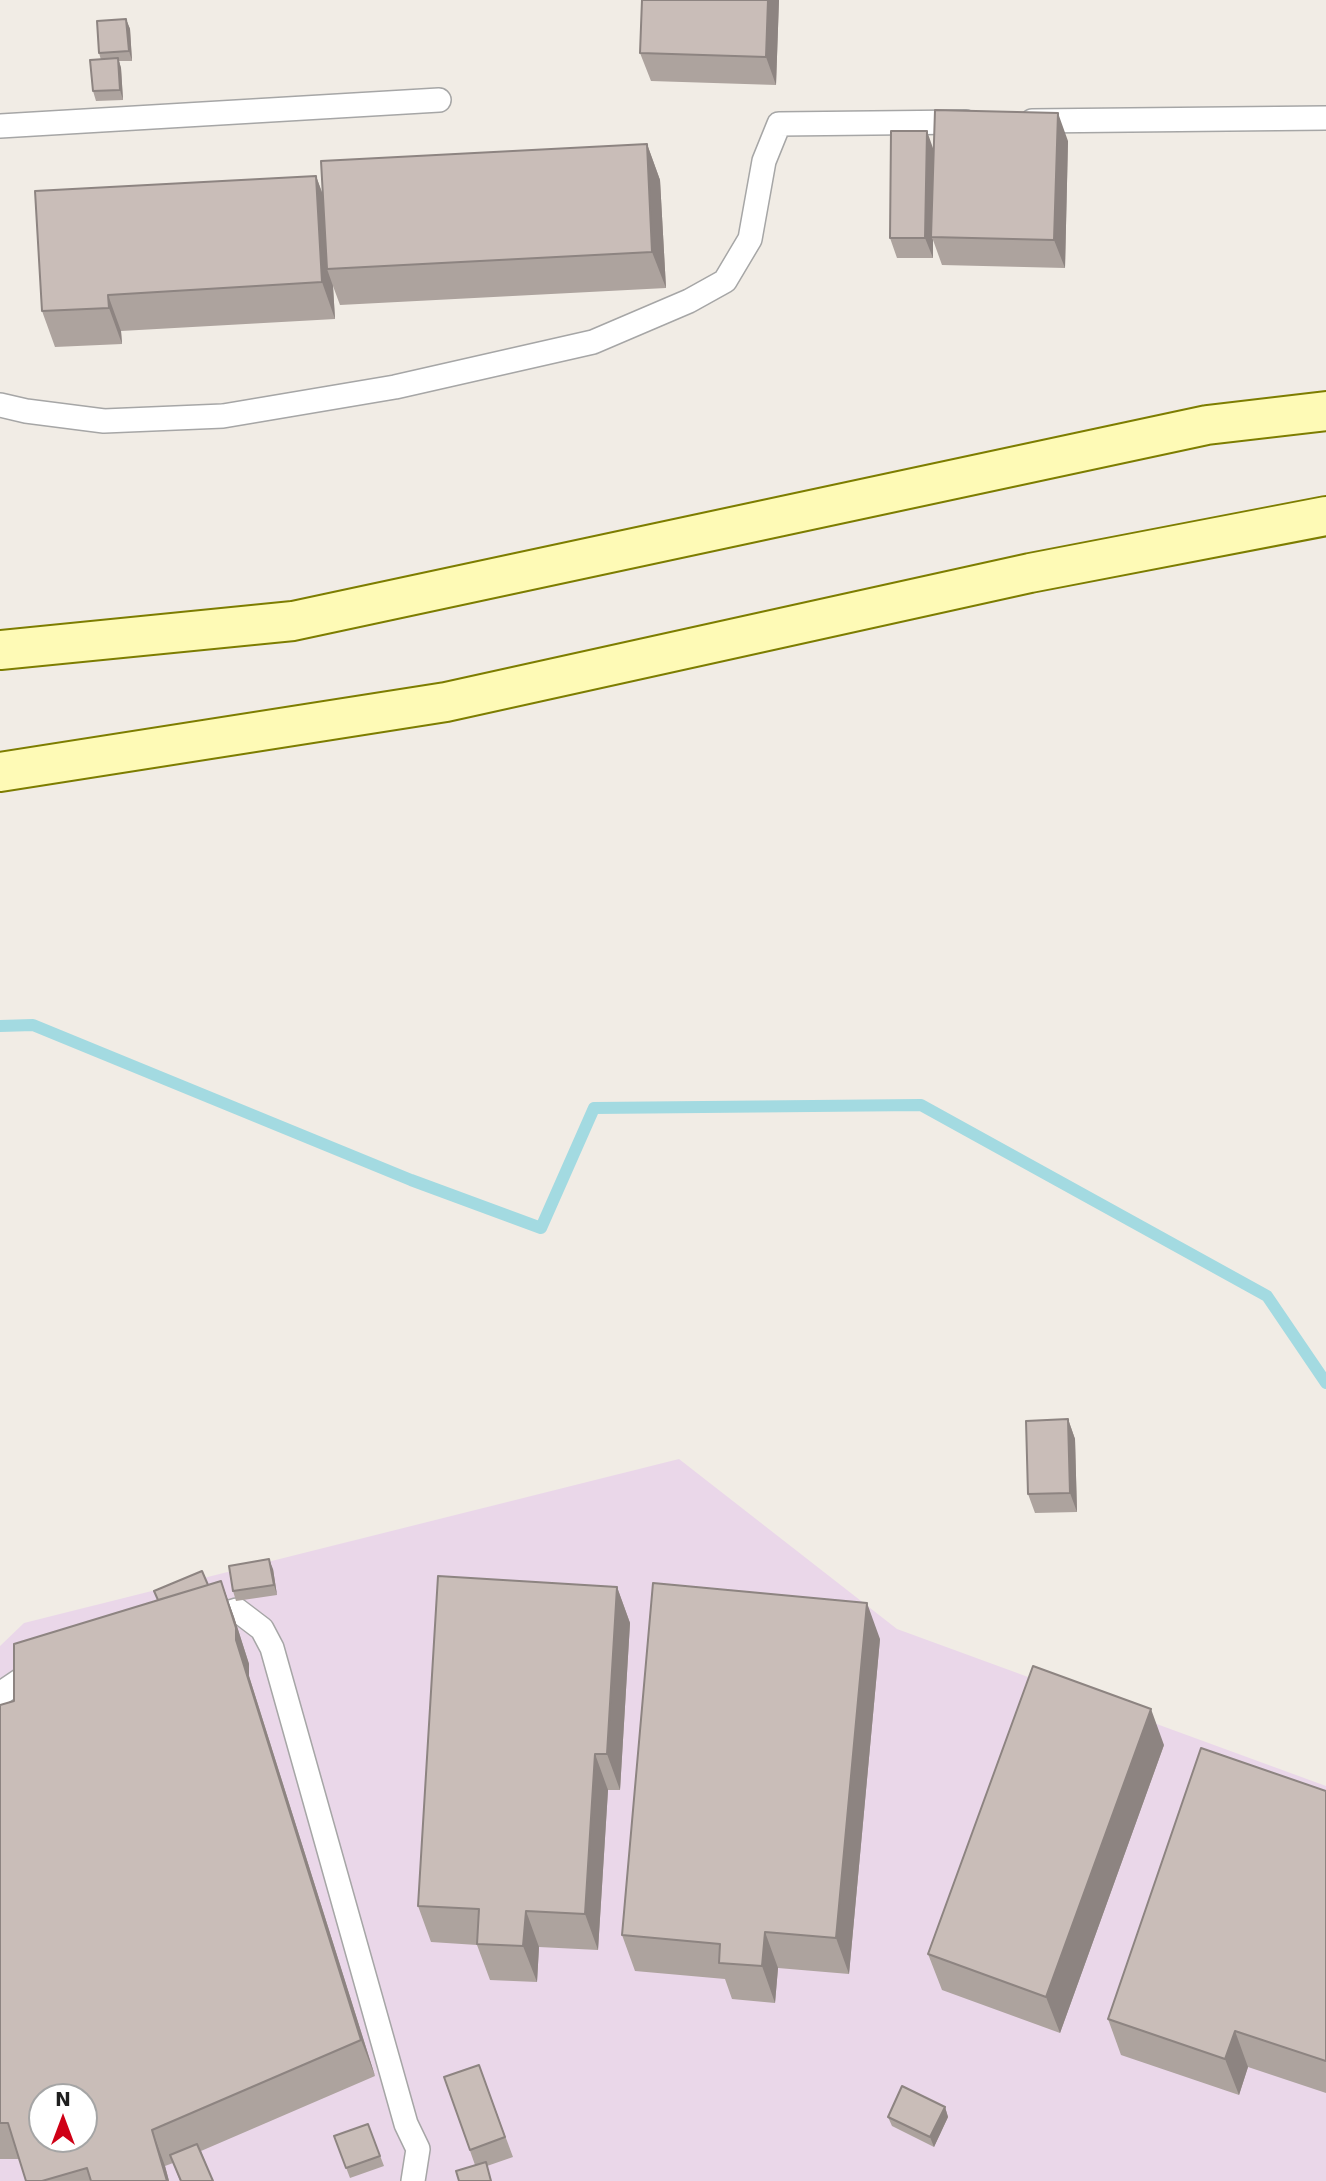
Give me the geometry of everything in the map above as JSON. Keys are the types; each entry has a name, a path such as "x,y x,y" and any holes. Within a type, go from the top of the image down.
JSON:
{"street":[{"path":"0,650 293,621 1207,425 1326,411"},
{"path":"0,772 446,702 1030,573 1326,516"}],"lane":[{"path":"0,126 439,100"},
{"path":"1011,121 1326,118"},
{"path":"0,405 104,421 223,416 395,387 593,342 689,301 725,281 750,239 764,161 779,124 984,122"},
{"path":"186,1626 237,1610 262,1629 272,1648 406,2124 418,2149 413,2181"},
{"path":"0,1694 31,1672 57,1665"}],"shaded area":[{"path":"679,1459 897,1629 1326,1786 1326,2181 0,2181 0,1646 24,1623"}],"building":[{"path":"642,0 768,0 766,57 640,53"},
{"path":"126,19 129,51 99,53 97,21"},
{"path":"118,58 120,90 93,91 90,60"},
{"path":"935,110 1058,113 1054,240 931,237"},
{"path":"891,131 927,131 925,238 890,238"},
{"path":"647,144 652,252 327,269 321,161"},
{"path":"316,176 322,282 108,295 109,308 42,311 35,191"},
{"path":"1068,1419 1070,1493 1028,1494 1026,1421"},
{"path":"269,1559 274,1585 233,1591 229,1566"},
{"path":"202,1571 208,1585 158,1600 154,1591"},
{"path":"438,1576 617,1587 607,1754 595,1754 585,1914 526,1911 523,1946 477,1944 479,1909 418,1906"},
{"path":"221,1581 236,1628 236,1640 361,2040 152,2130 167,2181 91,2181 87,2168 42,2181 26,2181 8,2123 0,2123 0,1705 14,1701 14,1644"},
{"path":"653,1583 867,1603 836,1938 765,1932 762,1966 719,1963 720,1944 622,1935"},
{"path":"1033,1666 1151,1709 1046,1997 928,1954"},
{"path":"1201,1748 1326,1791 1326,2061 1235,2031 1225,2059 1108,2019"},
{"path":"479,2065 505,2137 470,2150 444,2077"},
{"path":"902,2086 945,2107 930,2137 888,2117"},
{"path":"368,2124 380,2156 346,2168 334,2136"},
{"path":"197,2144 213,2181 181,2181 170,2155"},
{"path":"486,2162 491,2181 459,2181 456,2171"}],"waterway":[{"path":"0,1026 33,1025 411,1180 541,1228 594,1108 921,1105 1267,1296 1326,1383"}]}
